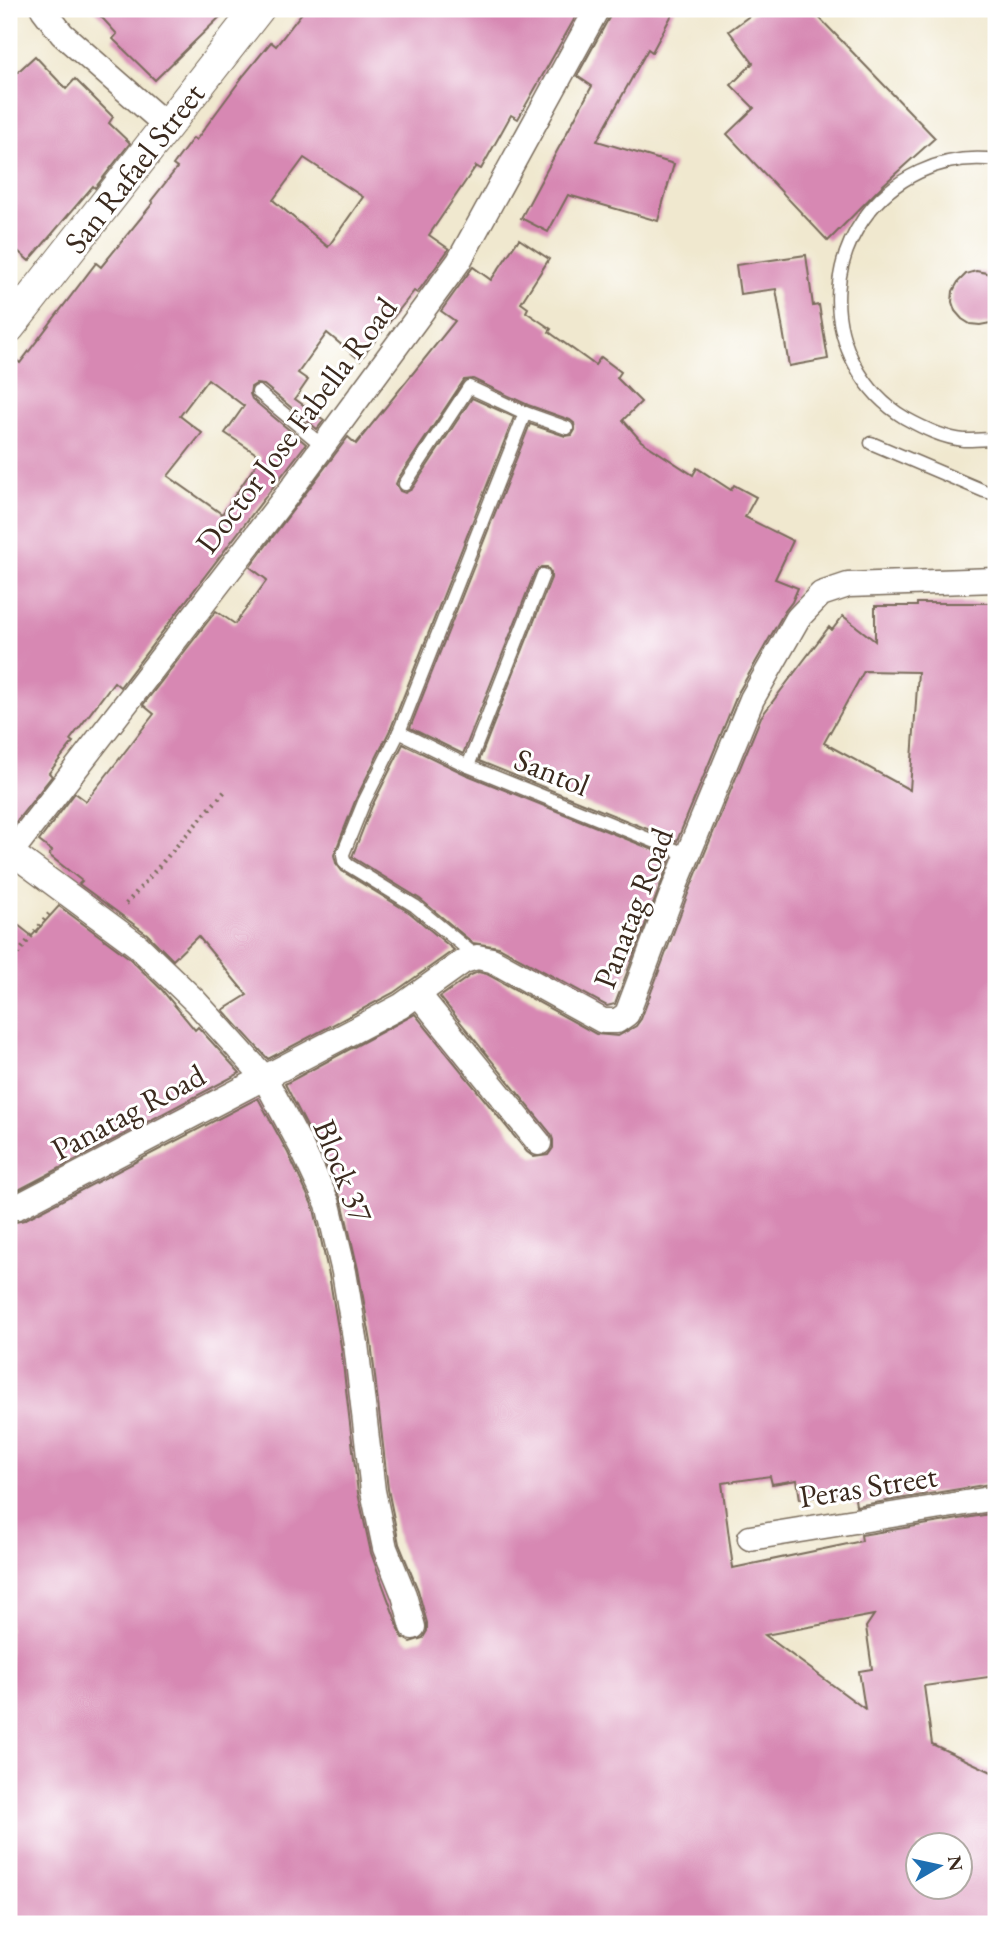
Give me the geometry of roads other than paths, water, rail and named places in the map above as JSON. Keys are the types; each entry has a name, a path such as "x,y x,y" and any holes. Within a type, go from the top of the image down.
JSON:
{"street":[{"path":"43,9 62,34 167,126"},
{"name":"San Rafael Street","path":"9,327 258,9"},
{"name":"Doctor Jose Fabella Road","path":"10,854 224,566 323,446 459,261 597,9"},
{"name":"Panatag Road","path":"17,1208 401,1006 464,961 477,957 492,960 603,1021 617,1021 627,1014 752,699 798,618 821,594 848,585 996,580"},
{"name":"Block 37","path":"10,854 138,946 185,992 264,1077 301,1146 328,1204 344,1272 356,1344 373,1491 386,1548 413,1627"},
{"path":"419,995 539,1143"},
{"name":"Peras Street","path":"750,1538 996,1498"}],"lane":[{"path":"996,160 975,157 937,163 902,179 873,205 852,236 840,273 838,312 847,349 865,383 892,411 925,430 963,440 996,439"},
{"path":"405,485 469,387 525,413 567,428"},
{"path":"258,392 323,446"},
{"path":"477,957 415,906 344,861 345,846 399,732 525,413"},
{"path":"871,443 996,494"},
{"path":"468,766 543,575"},
{"name":"Santol","path":"399,732 468,766 688,855"}]}
